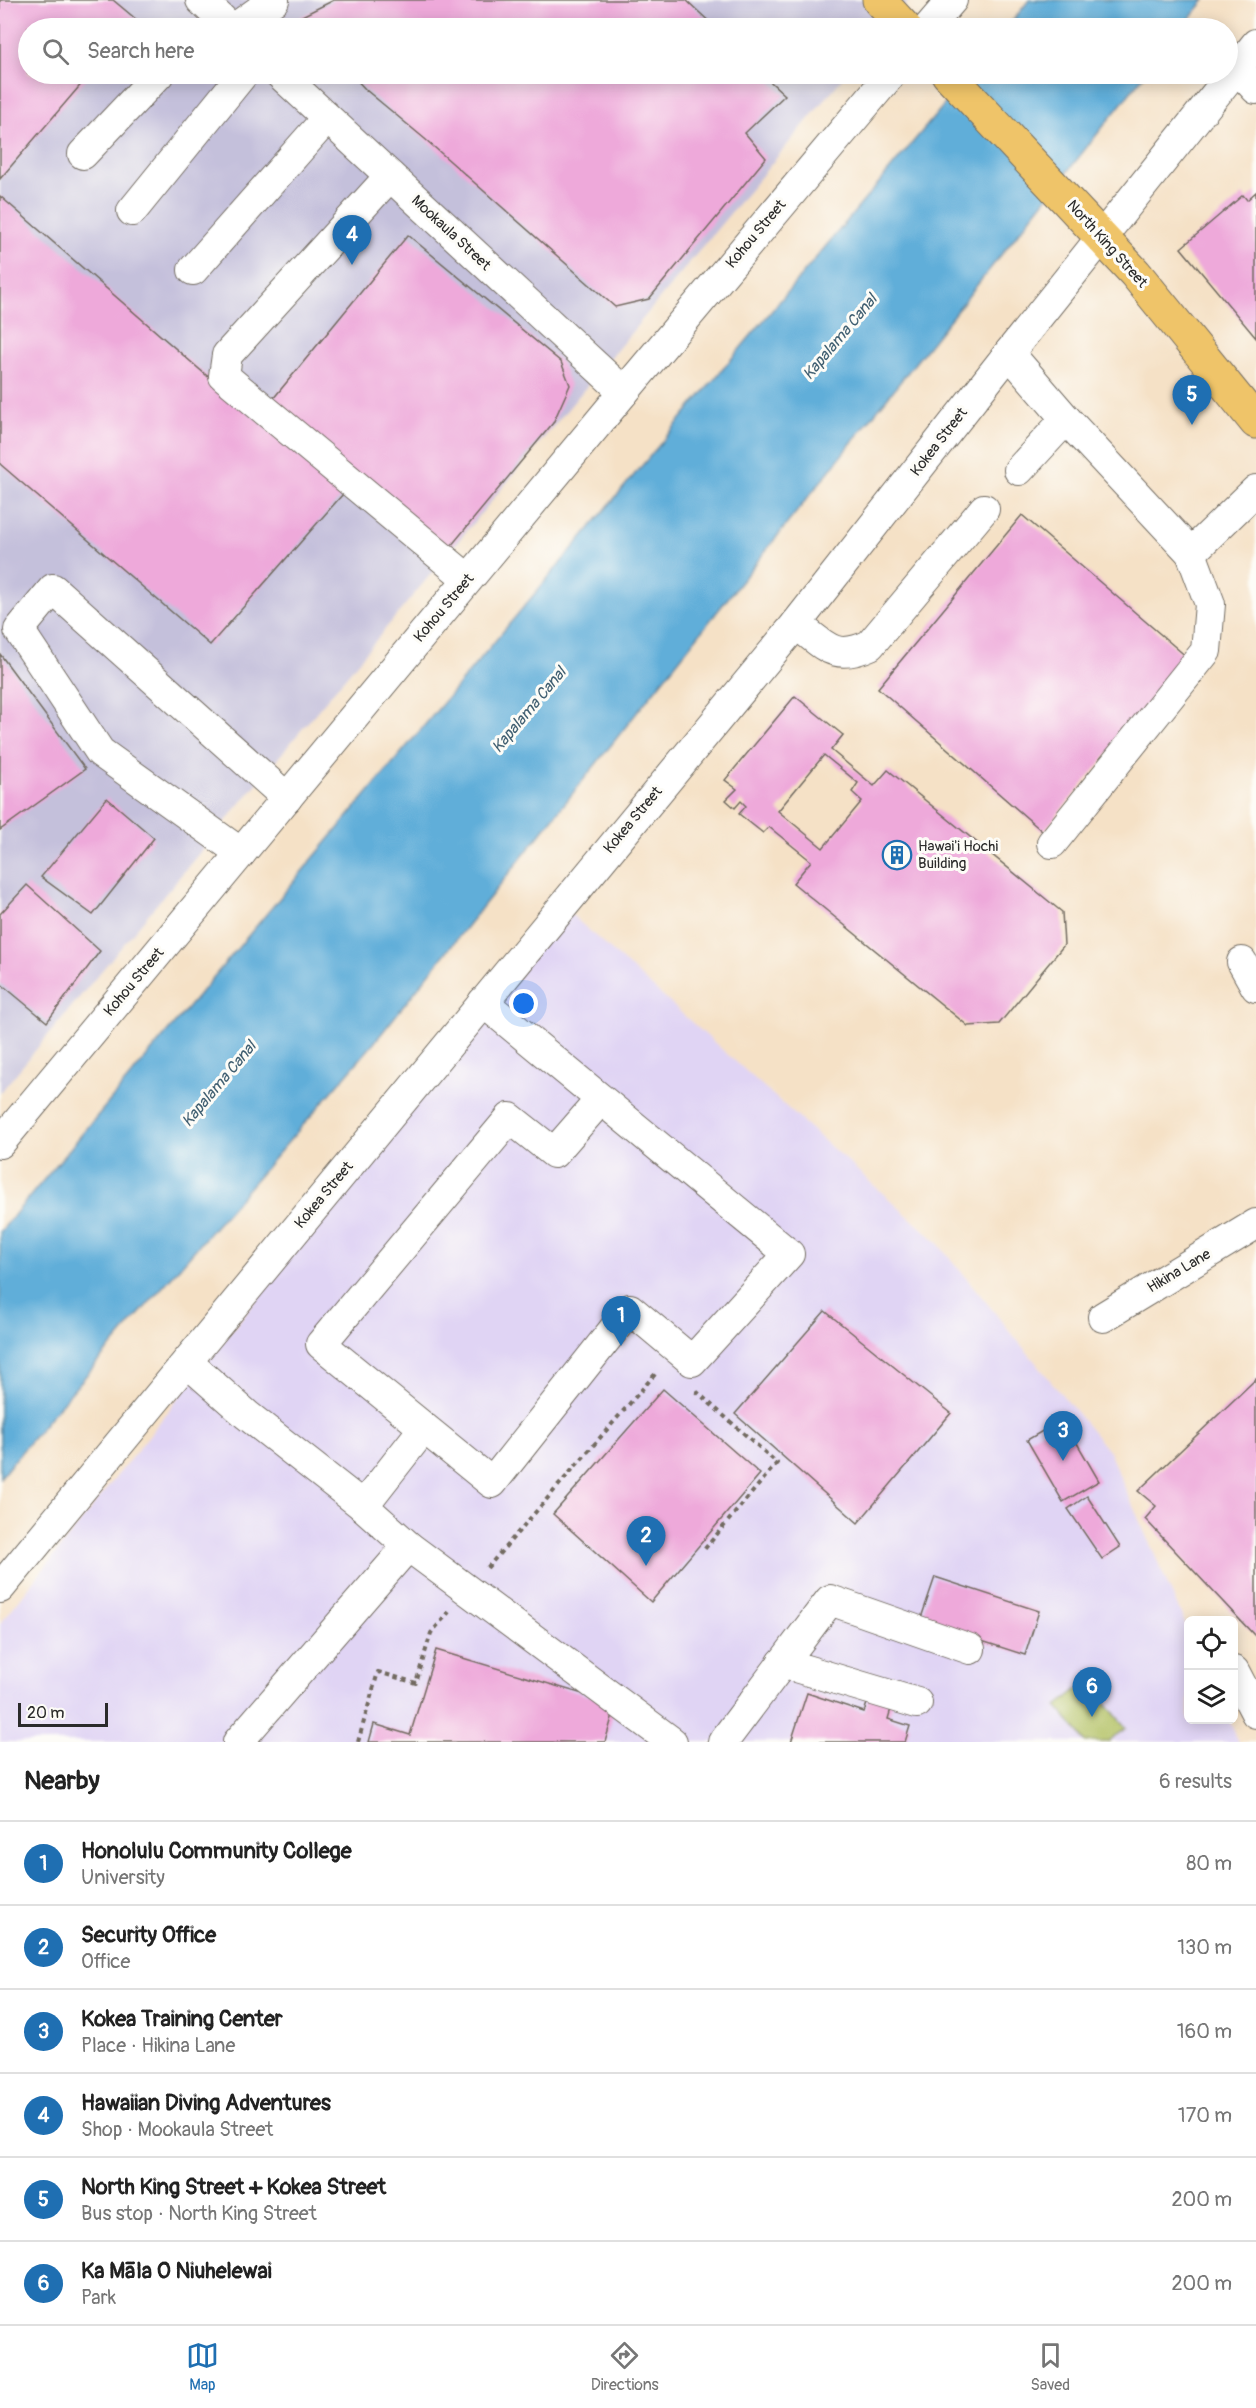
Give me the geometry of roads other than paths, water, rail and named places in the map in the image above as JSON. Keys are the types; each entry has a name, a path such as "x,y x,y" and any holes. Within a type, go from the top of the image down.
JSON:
{"main road":[{"path":"879,0 896,18"},
{"name":"North King Street","path":"959,84 1135,273 1256,422"}],"street":[{"path":"218,18 274,0"},
{"path":"937,18 952,0"},
{"name":"Kokea Street","path":"0,1588 796,624 1102,237 1247,78 1256,44"},
{"path":"82,154 149,84"},
{"path":"132,211 235,84"},
{"name":"Mookaula Street","path":"291,84 624,392"},
{"name":"Kohou Street","path":"0,1143 883,84"},
{"path":"192,270 327,118"},
{"path":"390,176 227,355 224,376 468,579"},
{"path":"1009,353 1066,419 1191,553 1210,604 1206,651 1052,843"},
{"path":"1019,470 1066,419"},
{"path":"1191,553 1256,490"},
{"path":"796,624 835,652 852,653 870,645 984,509"},
{"path":"241,853 100,752 19,630 53,589 287,798"},
{"path":"483,1002 601,1099 789,1254 692,1361 630,1309 492,1483 321,1344 510,1118 554,1153 601,1099"},
{"name":"Hikina Lane","path":"1103,1317 1256,1224"},
{"path":"187,1362 247,1415 363,1506 408,1546 672,1742"},
{"path":"363,1506 424,1428"},
{"path":"238,1742 408,1546"},
{"path":"723,1742 830,1600 970,1648"},
{"path":"782,1664 917,1703"},
{"path":"1238,1680 1256,1713"}],"water":[{"path":"1029,0 1205,0 1190,18 1015,18"},
{"name":"Kapalama Canal","path":"962,84 1137,84 374,1043 50,1417 0,1478 0,1232"}],"place":[{"name":"Hawaiian Diving Adventures","path":"352,265"},
{"name":"North King Street + Kokea Street","path":"1192,425"},
{"name":"Hawai'i Hochi Building","path":"897,855"},
{"name":"Honolulu Community College","path":"621,1346"},
{"name":"Kokea Training Center","path":"1063,1461"},
{"name":"Security Office","path":"646,1566"},
{"name":"Ka Māla O Niuhelewai","path":"1092,1717"}]}
